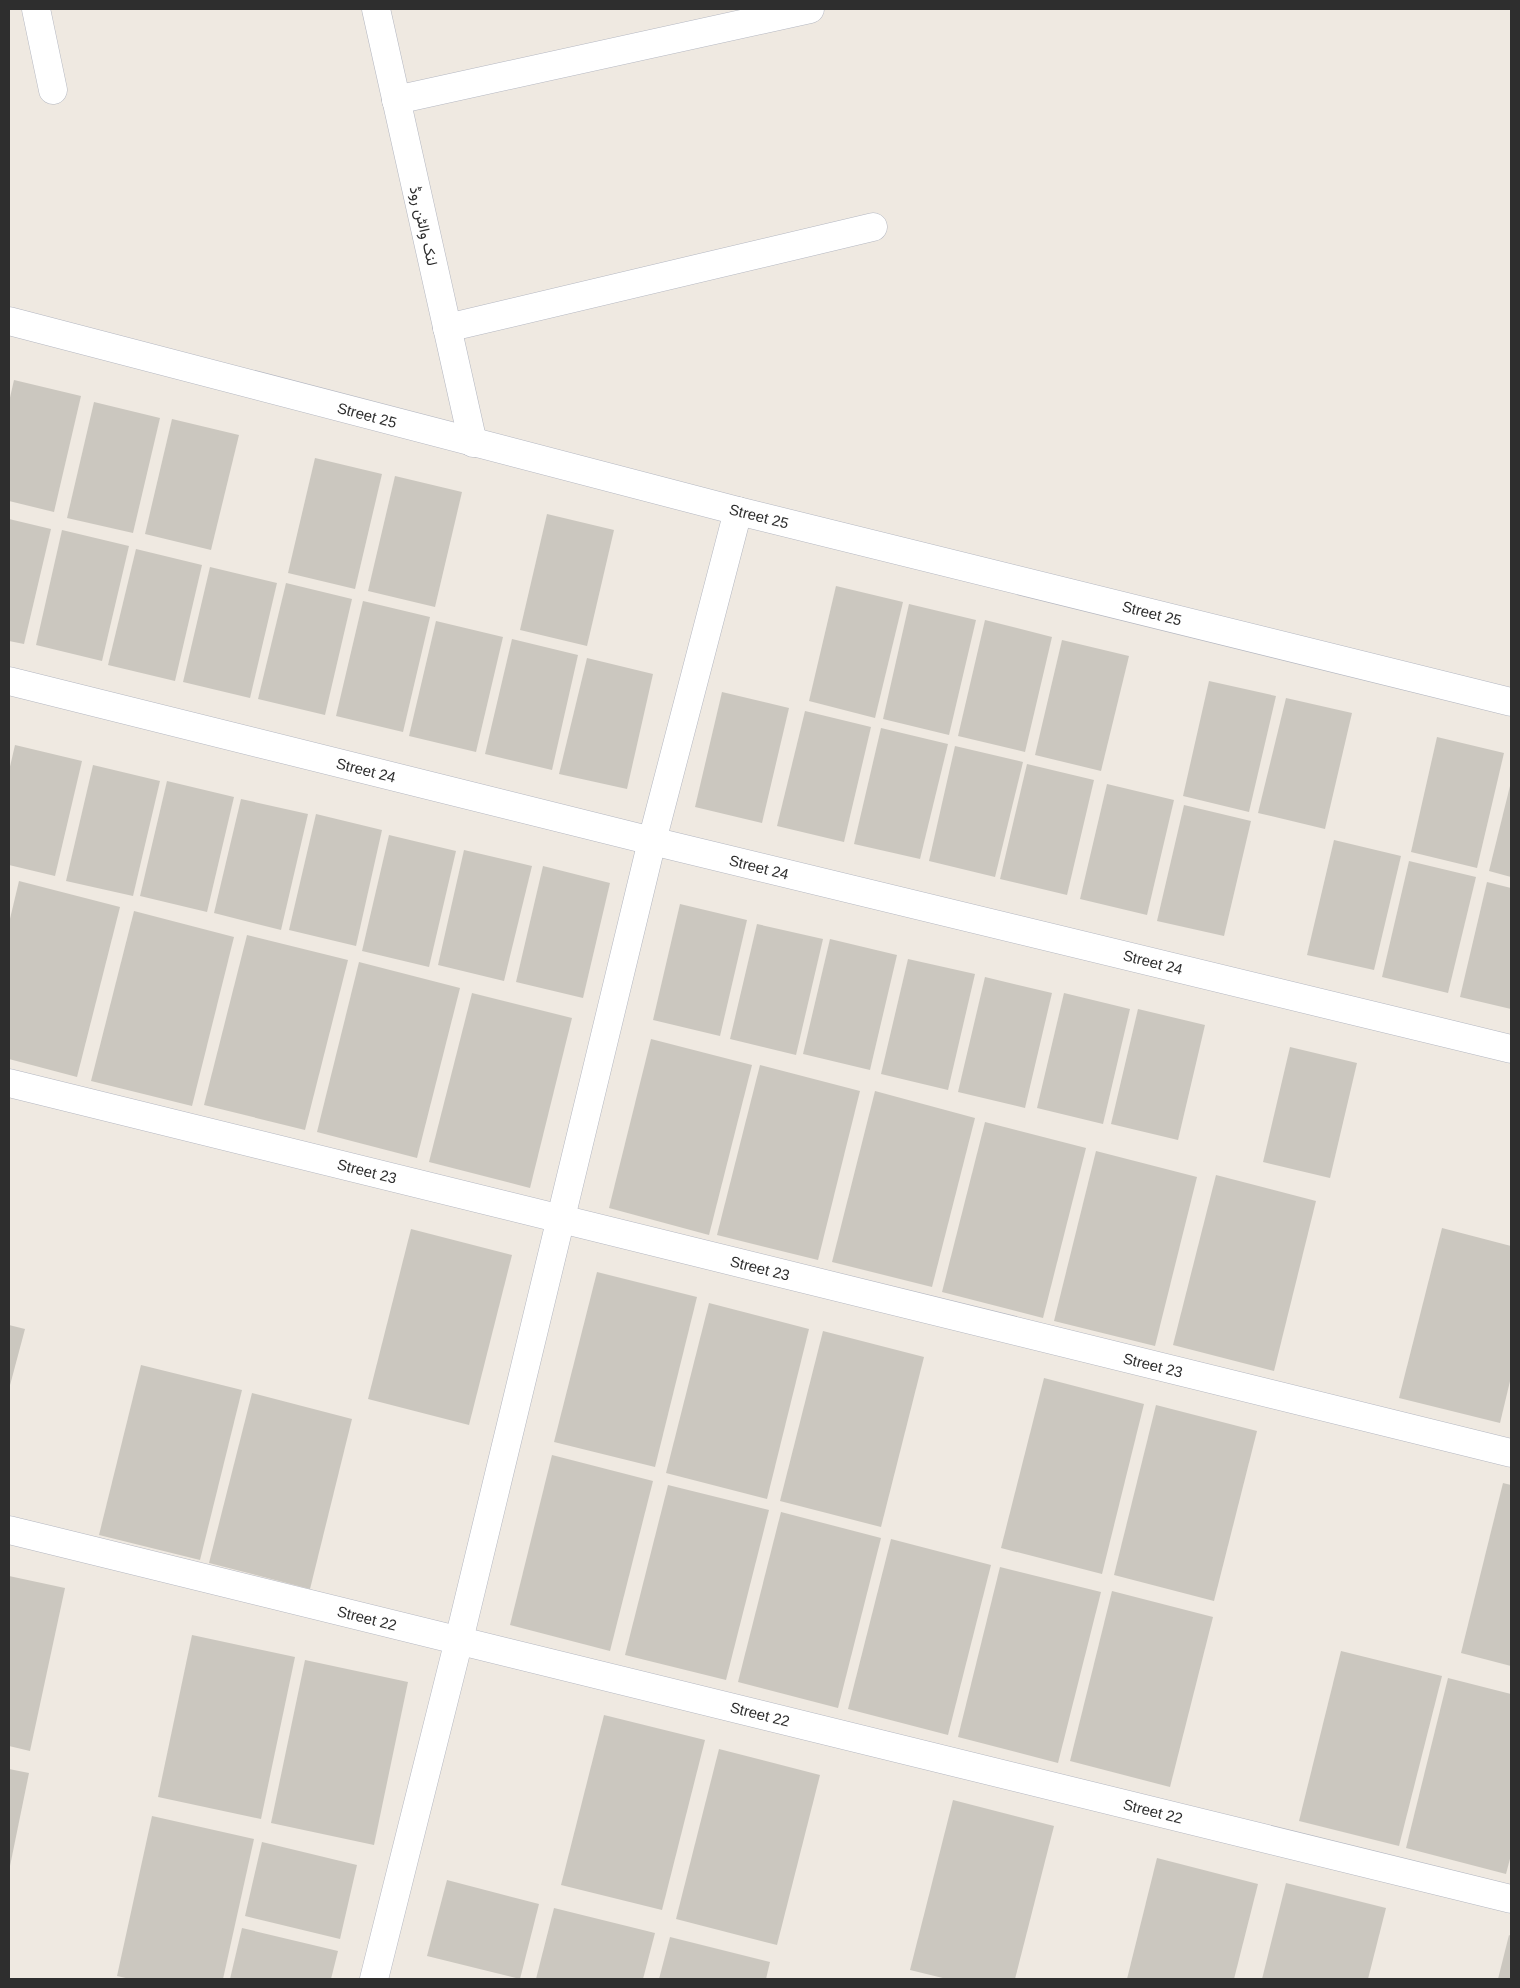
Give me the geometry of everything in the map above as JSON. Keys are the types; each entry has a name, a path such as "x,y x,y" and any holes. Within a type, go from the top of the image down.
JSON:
{"street":[{"path":"36,9 53,90"},
{"name":"لنک والٹن روڈ","path":"376,9 473,443"},
{"path":"396,100 761,14 810,9"},
{"path":"447,328 873,227"},
{"name":"Street 25","path":"9,321 738,512 1511,702"},
{"path":"374,1979 459,1640 652,841 738,512"},
{"name":"Street 24","path":"9,681 652,841 1511,1049"},
{"name":"Street 23","path":"9,1083 1511,1453"},
{"name":"Street 22","path":"9,1530 1511,1899"}],"building":[{"path":"14,380 81,396 54,512 9,501 9,402"},
{"path":"94,402 160,418 133,533 67,518"},
{"path":"172,419 239,435 211,550 145,534"},
{"path":"315,458 382,474 355,589 288,573"},
{"path":"395,476 462,492 435,607 368,591"},
{"path":"547,514 614,530 587,646 520,630"},
{"path":"9,519 51,529 24,644 9,641"},
{"path":"62,530 129,546 102,661 36,645"},
{"path":"136,549 202,565 175,681 108,665"},
{"path":"210,567 277,583 250,698 183,682"},
{"path":"286,583 352,599 325,715 258,699"},
{"path":"836,586 903,602 875,718 809,701"},
{"path":"363,601 430,617 403,732 336,716"},
{"path":"909,604 976,620 949,735 883,719"},
{"path":"985,620 1052,637 1025,752 958,736"},
{"path":"436,621 503,637 476,752 409,736"},
{"path":"512,639 578,655 552,770 485,754"},
{"path":"1062,640 1129,656 1101,771 1035,755"},
{"path":"587,658 653,674 627,789 559,774"},
{"path":"1209,681 1276,696 1249,812 1183,796"},
{"path":"722,692 789,708 762,823 695,807"},
{"path":"1286,698 1352,713 1325,829 1258,813"},
{"path":"805,711 871,727 844,842 777,826"},
{"path":"881,728 948,744 920,859 854,844"},
{"path":"1437,737 1504,753 1477,868 1411,852"},
{"path":"15,745 82,761 55,876 9,865 9,771"},
{"path":"955,746 1023,762 995,877 929,861"},
{"path":"1027,764 1094,780 1067,895 1000,879"},
{"path":"93,765 160,781 133,896 66,881"},
{"path":"167,781 234,797 207,912 140,896"},
{"path":"1511,782 1511,877 1489,871"},
{"path":"1107,784 1174,800 1147,915 1080,899"},
{"path":"241,799 308,814 281,930 214,913"},
{"path":"1184,805 1251,821 1224,936 1157,921"},
{"path":"316,814 382,830 356,946 289,930"},
{"path":"389,835 456,851 429,967 362,951"},
{"path":"1334,840 1401,856 1374,970 1307,955"},
{"path":"464,850 532,866 504,981 438,965"},
{"path":"1409,861 1476,877 1448,993 1382,977"},
{"path":"543,866 610,883 583,998 516,982"},
{"path":"19,881 120,907 77,1077 9,1059 9,923"},
{"path":"1487,882 1511,888 1511,1009 1460,997"},
{"path":"680,904 747,920 720,1036 653,1020"},
{"path":"134,911 234,937 192,1106 91,1081"},
{"path":"757,924 823,939 796,1055 730,1039"},
{"path":"247,935 348,960 305,1130 204,1105"},
{"path":"830,939 897,955 870,1070 803,1054"},
{"path":"908,959 975,974 948,1090 881,1074"},
{"path":"359,962 460,988 417,1158 317,1132"},
{"path":"985,977 1052,993 1025,1108 958,1092"},
{"path":"472,993 572,1018 530,1188 429,1162"},
{"path":"1064,993 1130,1009 1103,1124 1037,1108"},
{"path":"1138,1009 1205,1025 1178,1140 1111,1124"},
{"path":"651,1039 752,1065 709,1235 609,1208"},
{"path":"1290,1047 1357,1063 1330,1178 1263,1162"},
{"path":"760,1065 860,1091 818,1260 717,1235"},
{"path":"875,1091 975,1118 932,1287 832,1262"},
{"path":"985,1122 1086,1148 1043,1318 942,1292"},
{"path":"1096,1151 1197,1177 1155,1346 1054,1321"},
{"path":"1216,1175 1316,1201 1274,1371 1173,1345"},
{"path":"1442,1228 1511,1246 1511,1377 1500,1423 1399,1398"},
{"path":"411,1229 512,1255 469,1425 368,1399"},
{"path":"597,1272 697,1297 655,1467 554,1442"},
{"path":"709,1303 809,1329 767,1499 666,1473"},
{"path":"9,1325 25,1329 9,1389"},
{"path":"823,1331 924,1357 881,1527 780,1501"},
{"path":"141,1365 242,1390 200,1560 99,1535"},
{"path":"1044,1378 1144,1404 1102,1574 1001,1548"},
{"path":"252,1393 352,1419 310,1589 209,1563"},
{"path":"1156,1405 1257,1431 1214,1601 1114,1575"},
{"path":"552,1455 653,1481 610,1651 510,1625"},
{"path":"1503,1483 1511,1485 1511,1666 1461,1653"},
{"path":"668,1485 769,1510 726,1680 625,1655"},
{"path":"781,1512 881,1538 838,1708 738,1682"},
{"path":"891,1539 991,1565 948,1735 848,1709"},
{"path":"1000,1567 1101,1592 1058,1763 958,1737"},
{"path":"9,1576 65,1588 30,1751 9,1746"},
{"path":"1112,1591 1213,1617 1170,1787 1070,1761"},
{"path":"192,1635 295,1657 261,1819 158,1797"},
{"path":"1341,1651 1442,1676 1399,1846 1299,1821"},
{"path":"305,1660 408,1682 374,1845 271,1823"},
{"path":"1448,1678 1511,1694 1511,1855 1506,1874 1406,1848"},
{"path":"604,1715 705,1740 662,1910 561,1885"},
{"path":"719,1749 820,1775 777,1945 676,1919"},
{"path":"9,1769 29,1773 10,1866 9,1866"},
{"path":"953,1800 1054,1826 1015,1979 947,1979 910,1970"},
{"path":"152,1816 254,1839 223,1979 130,1979 117,1976"},
{"path":"262,1842 357,1865 340,1939 245,1916"},
{"path":"1157,1858 1258,1884 1234,1979 1127,1979"},
{"path":"447,1880 539,1904 520,1979 427,1956"},
{"path":"1286,1883 1386,1908 1368,1979 1262,1979"},
{"path":"554,1908 655,1933 643,1979 536,1979"},
{"path":"242,1928 338,1951 331,1979 230,1979"},
{"path":"1509,1935 1511,1936 1511,1979 1498,1979"},
{"path":"670,1937 770,1962 766,1979 659,1979"}]}
